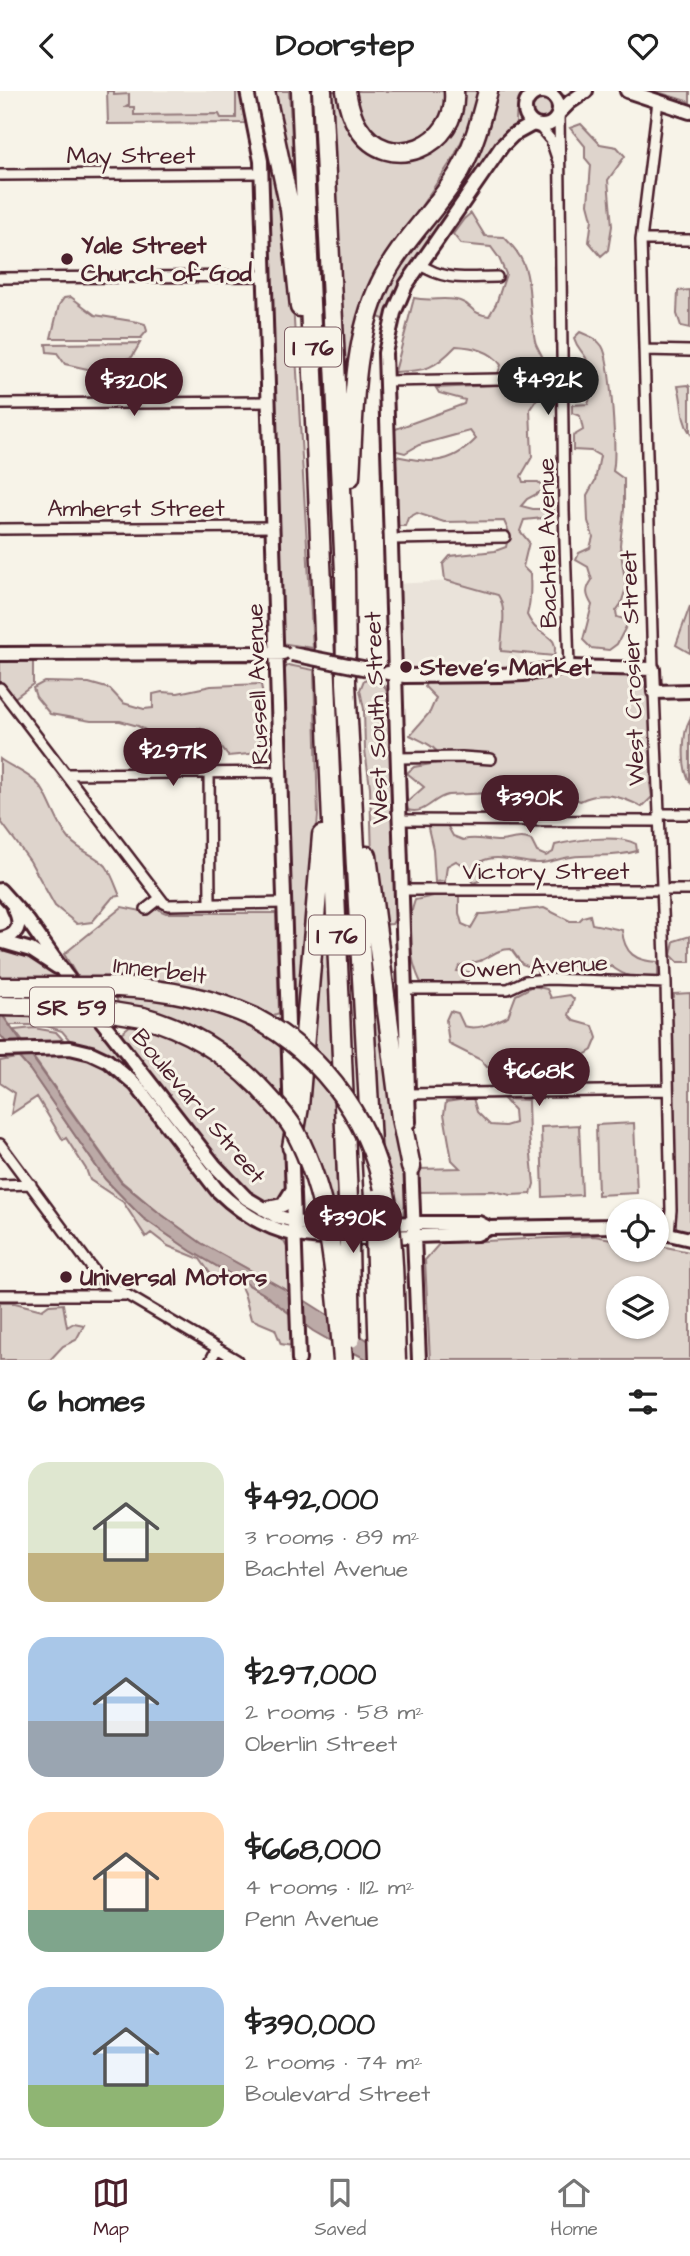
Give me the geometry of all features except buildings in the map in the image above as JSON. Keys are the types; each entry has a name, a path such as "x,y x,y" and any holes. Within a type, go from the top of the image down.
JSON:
{"highway":[{"path":"265,91 294,234 309,456 324,604"},
{"name":"I 76","path":"301,91 348,1199 351,1360"},
{"name":"I 76","path":"322,91 345,572 346,683 374,1199 379,1360"},
{"path":"346,91 354,120 363,134 378,146 404,151 420,149 444,131 454,109 454,91"},
{"path":"345,572 355,390 370,308 380,283 394,260 466,160 488,91"},
{"path":"292,1147 299,1107 321,860 326,671"},
{"path":"346,683 373,916 401,1118 411,1167"},
{"name":"Innerbelt","path":"0,987 118,987 181,993 218,1003 253,1017 282,1035 318,1066 353,1109 370,1145 382,1183 389,1219 396,1360"},
{"name":"Innerbelt","path":"0,1006 87,1008 143,1017 201,1041 236,1065 258,1086 294,1129 312,1167 320,1192 330,1244 343,1360"}],"main road":[{"name":"Russell Avenue","path":"247,91 260,153 261,173 299,1360"},
{"path":"577,91 537,92 527,100 525,112 536,125 551,124 559,112 586,91"},
{"path":"627,91 690,112"},
{"path":"551,93 558,101 559,112"},
{"name":"West South Street","path":"419,1360 394,674 386,353 391,326 402,293 419,264 502,146 513,135 536,125"},
{"path":"0,654 277,652 405,676 523,674 569,667 653,669"},
{"name":"West Crosier Street","path":"653,669 654,692"},
{"path":"654,692 690,691"},
{"name":"Boulevard Street","path":"0,890 28,921 65,974 215,1166 246,1198 294,1229"},
{"path":"0,940 12,936 18,929 18,918 12,905"},
{"path":"0,940 31,950 65,974"},
{"name":"Boulevard Street","path":"0,1050 79,1050 108,1061 136,1085 217,1190 257,1221 294,1229 326,1240 413,1229 477,1234 489,1228 606,1226"},
{"path":"263,1209 283,1205 293,1189"},
{"path":"669,1234 690,1239"}],"street":[{"name":"West Crosier Street","path":"653,669 641,240 658,101"},
{"name":"Bachtel Avenue","path":"559,112 564,511 569,667"},
{"name":"Bachtel Avenue","path":"536,125 551,140 559,166"},
{"name":"May Street","path":"0,175 261,173"},
{"path":"641,240 690,240"},
{"path":"419,264 445,277 497,277"},
{"path":"0,278 264,276"},
{"path":"644,350 690,351"},
{"path":"385,381 500,379"},
{"path":"0,404 268,402"},
{"name":"Amherst Street","path":"0,529 272,527"},
{"path":"391,539 505,537"},
{"path":"0,688 168,905 284,903"},
{"name":"West Crosier Street","path":"654,692 666,983 669,1215"},
{"path":"398,758 491,759"},
{"path":"66,774 281,772"},
{"path":"209,773 210,904"},
{"path":"400,820 659,818 690,814"},
{"name":"Victory Street","path":"402,890 690,890"},
{"path":"146,909 160,898"},
{"name":"Owen Avenue","path":"405,989 508,989 525,981 549,979 666,983"},
{"path":"408,1094 668,1090"},
{"path":"0,1144 100,1279 237,1360"},
{"path":"0,1185 31,1184"},
{"path":"0,1295 125,1295"},
{"path":"211,1360 217,1348"}],"shaded area":[{"path":"107,91 243,91 250,122 108,124"},
{"path":"107,91 114,91 114,95 129,94 129,105 126,107 134,107 134,115 219,114 221,118 236,118 236,91 240,91 246,123 108,124"},
{"path":"254,91 257,91 279,190 284,237 287,238 313,648 280,643 266,165"},
{"path":"272,91 289,91 296,203"},
{"path":"331,91 341,91 358,137 429,149 457,91 479,91 472,119 454,157 383,264 349,392 345,392"},
{"path":"350,91 447,91 447,109 427,141 388,146 361,126"},
{"path":"498,91 526,91 517,109 517,130 386,320 373,315 407,250 421,238 476,157 490,124"},
{"path":"654,91 690,91 690,102"},
{"path":"543,98 551,101 554,109 551,117 543,120 535,117 532,109 535,101"},
{"path":"581,124 600,144 617,147 625,156 608,180 612,226 608,250 601,256 589,242 592,219 588,204 591,165 585,158 585,146 570,128"},
{"path":"471,213 485,236 504,237 521,259 528,279 536,344 550,375 551,390 536,400 530,409 532,457 521,476 523,482 538,482 546,489 527,499 521,506 554,509 553,517 524,520 520,531 529,542 523,567 530,574 527,615 534,626 554,642 554,656 501,651 503,608 498,595 445,580 443,564 450,556 495,551 506,547 509,532 504,521 444,522 417,513 408,518 405,526 395,526 392,455 437,461 456,454 476,439 470,431 419,445 405,453 393,450 393,430 464,404 465,400 439,393 436,388 494,385 501,365 487,353 475,348 456,346 429,367 395,372 414,298 455,300 489,316 496,304 506,274 499,258 491,247 461,244 453,234"},
{"path":"690,290 690,328 681,326 677,314 678,291"},
{"path":"71,297 95,315 145,324 147,331 141,338 51,338 59,305 64,298"},
{"path":"580,332 597,341 605,355 612,407 613,471 624,479 620,545 626,588 616,611 617,617 628,623 617,644 609,650 591,648 583,640 592,605 587,593 592,580 588,567 576,560 579,553 590,548 593,537 588,521 587,495 595,481 600,456 591,451 573,450 573,436 583,430 580,416 572,413 572,405 588,404 590,395 588,362 574,338"},
{"path":"140,343 132,357 92,370 65,364 57,353 47,352 46,344"},
{"path":"678,386 690,387 690,433"},
{"path":"507,578 523,671 397,672 395,584"},
{"path":"690,606 690,653 676,645"},
{"path":"0,659 33,659 33,684 13,699 0,682"},
{"path":"288,665 314,670 318,815 301,1019 292,1019 283,671"},
{"path":"552,673 642,673 650,679 654,783 650,784 652,797 642,807 627,800 604,795 580,801 569,796 540,798 512,792 448,795 420,810 408,810 406,803 424,787 407,773 414,767 443,762 433,748 410,735 430,712 436,698 425,687 426,680 450,682 465,677 524,681"},
{"path":"377,678 383,683 388,694 395,919 392,924 379,925 373,893 370,787 360,690 364,680"},
{"path":"44,682 89,683 110,689 123,703 144,709 153,708 153,694 162,692 178,693 211,686 261,684 263,697 255,699 253,716 260,734 259,753 228,756 209,731 198,728 184,744 163,747 149,732 138,726 120,721 91,721 50,714 36,697 33,688"},
{"path":"690,719 690,782 685,768 684,751 685,733"},
{"path":"0,759 40,786 70,840 108,869 120,896 113,897 92,922 77,924 55,906 30,861 2,823"},
{"path":"431,824 447,825 453,836 463,840 531,840 537,852 546,856 553,852 555,845 596,839 628,841 636,844 637,851 571,857 543,863 487,859 480,862 479,881 473,883 466,866 456,861 447,866 445,881 435,882 433,849 428,828"},
{"path":"326,883 333,1070 308,1045"},
{"path":"367,887 405,1184 405,1205 402,1219 398,1221 375,1139"},
{"path":"459,894 462,924 471,928 479,914 544,908 570,921 579,921 590,915 592,924 622,930 625,945 632,955 658,962 658,979 633,977 611,966 605,970 601,979 573,965 575,960 565,962 558,977 544,977 538,974 536,969 522,964 511,949 459,966 457,971 469,972 468,980 447,986 421,983 410,941 410,920 415,900"},
{"path":"151,902 166,913 276,913 279,1013 269,1017 224,996 177,986 79,980 64,954 122,907 141,911"},
{"path":"690,936 690,962 678,962 671,955 674,941"},
{"path":"0,946 42,963 63,979 0,980"},
{"path":"533,986 547,989 551,998 570,995 574,999 569,1015 575,1021 593,1026 597,1038 592,1050 581,1057 580,1065 588,1078 585,1086 573,1086 561,1071 542,1066 514,1050 502,1059 499,1070 487,1067 481,1060 449,1044 446,1020 450,1011 458,1013 464,1026 486,1025 508,1016 516,995"},
{"path":"690,993 690,1231 675,1226 670,998 674,997 674,994"},
{"path":"115,995 180,1001 245,1021 282,1042 283,1105 269,1088 119,1005"},
{"path":"0,1012 93,1016 143,1083 140,1084 72,1043 62,1031 44,1025 10,1025"},
{"path":"0,1012 121,1182 201,1243 304,1300 399,1360 368,1360 329,1340 264,1294 191,1251 143,1218 105,1179 30,1070 0,1035"},
{"path":"133,1023 173,1037 210,1056 258,1097 280,1124 286,1136 286,1196 273,1204 258,1200 238,1186 121,1039 121,1033"},
{"path":"34,1028 56,1032 66,1043 24,1043 14,1030"},
{"path":"57,1051 83,1056 109,1067 131,1089 215,1197 232,1213 283,1240 288,1249 289,1292 201,1243 121,1181 31,1054"},
{"path":"19,1058 105,1179 143,1218 191,1251 264,1294 290,1314 292,1346 281,1344 275,1329 251,1319 244,1293 237,1283 212,1276 200,1259 168,1246 151,1233 146,1237 123,1202 90,1180 86,1169 66,1138 63,1140 37,1097 11,1114 15,1093 0,1083 0,1061"},
{"path":"306,1063 334,1095 338,1220 333,1220 299,1128"},
{"path":"473,1098 477,1112 490,1125 505,1126 515,1123 514,1110 504,1099 528,1100 534,1184 531,1194 511,1195 493,1191 419,1192 419,1169 460,1168 452,1160 444,1114 446,1102"},
{"path":"634,1123 637,1193 598,1195 596,1125"},
{"path":"579,1125 582,1195 543,1197 541,1127"},
{"path":"594,1236 606,1238 606,1262 669,1262 669,1248 690,1252 690,1360 430,1360 425,1260 440,1243"},
{"path":"0,1303 15,1303 42,1310 49,1305 63,1304 67,1327 74,1323 84,1325 76,1340 63,1346 50,1360 0,1360"}],"place":[{"name":"Yale Street Church of God","path":"67,259"},
{"name":"Steve's Market","path":"406,667"},
{"name":"Universal Motors","path":"66,1277"}]}
